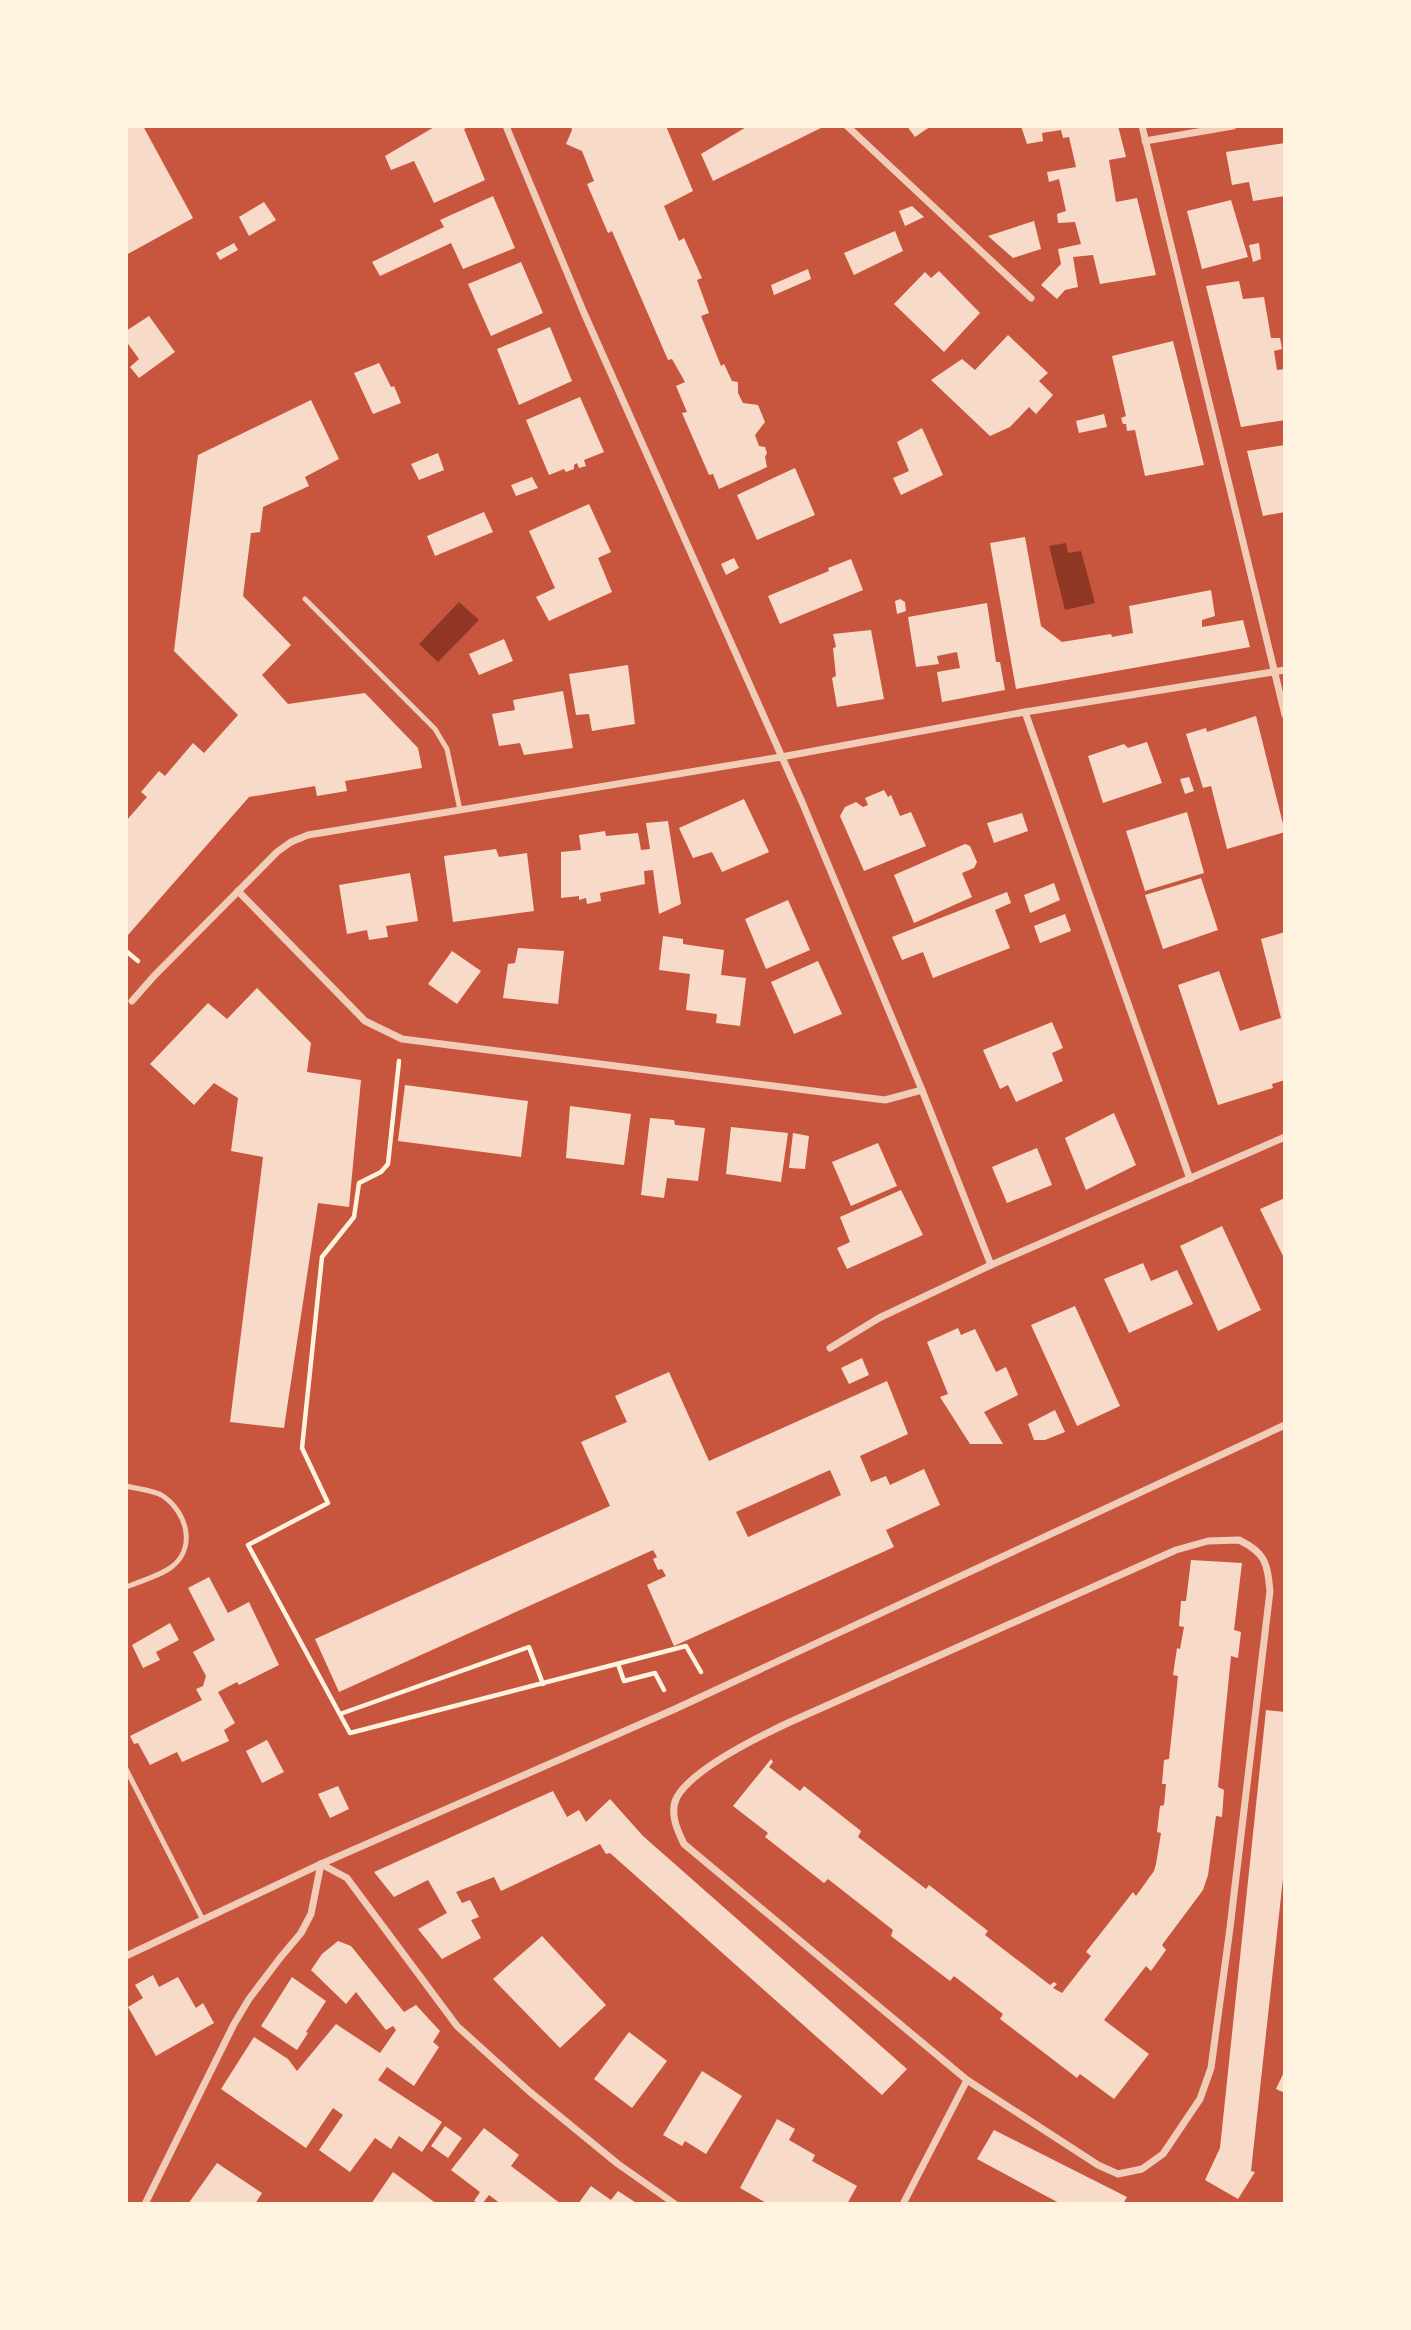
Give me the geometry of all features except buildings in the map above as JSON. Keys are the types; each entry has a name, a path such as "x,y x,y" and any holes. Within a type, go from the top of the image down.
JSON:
{"street":[{"path":"506,126 584,313 802,802 922,1090 991,1265"},
{"path":"847,126 1031,298"},
{"path":"1142,126 1285,715"},
{"path":"1145,141 1233,126"},
{"path":"129,1004 277,852 308,835 1285,670"},
{"path":"1025,712 1190,1179"},
{"path":"238,891 365,1021 402,1039 885,1100 922,1090"},
{"path":"830,1348 879,1318 991,1265 1285,1137"},
{"path":"126,1956 321,1864 675,1709 1285,1425"},
{"path":"1208,1541 1239,1541 1254,1547 1266,1563 1270,1591 1211,2068 1200,2099 1163,2154 1142,2169 1118,2174 1098,2165 967,2080 684,1843 674,1823 676,1798 697,1775 772,1730 1164,1555 1208,1541"},
{"path":"145,2204 234,2024 249,1998 301,1933 311,1914 321,1864"},
{"path":"321,1864 347,1878 457,2026 530,2092 618,2164 675,2204"},
{"path":"904,2204 967,2080"}],"lane":[{"path":"305,599 435,729 447,750 460,810"},
{"path":"126,1486 162,1495 180,1512 188,1534 183,1553 169,1569 126,1587"},
{"path":"126,1769 203,1920"}],"path":[{"path":"402,1039 388,1164 381,1172 359,1183 354,1217 322,1256 302,1448 328,1503 247,1545 350,1733 686,1646 711,1692"},
{"path":"340,1714 528,1647 543,1684"},
{"path":"618,1664 624,1681 654,1673 675,1709"}],"shaded area":[{"path":"1066,543 1068,553 1081,551 1095,603 1065,610 1049,546"},
{"path":"459,602 479,620 438,662 419,644"}]}
